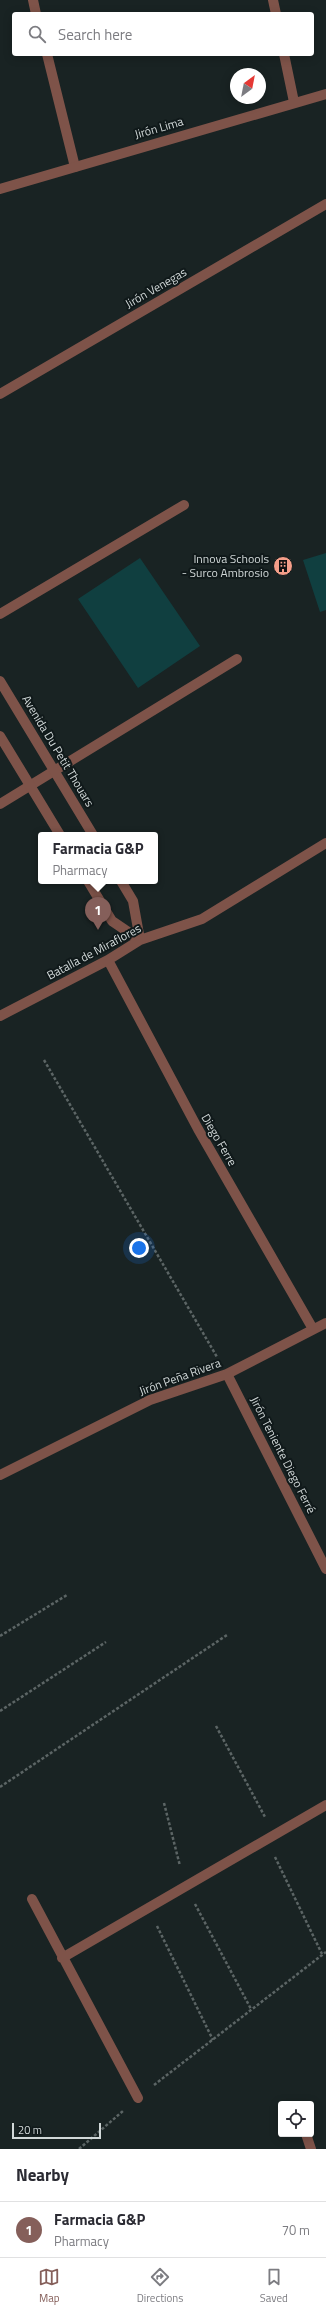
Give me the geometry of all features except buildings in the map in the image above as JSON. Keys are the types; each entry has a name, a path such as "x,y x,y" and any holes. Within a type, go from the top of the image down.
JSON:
{"street":[{"path":"33,0 36,12"},
{"path":"273,0 276,12"},
{"path":"47,56 74,167"},
{"path":"284,56 294,102"},
{"name":"Jirón Lima","path":"0,189 294,102 326,94"},
{"name":"Jirón Venegas","path":"0,394 326,204"},
{"path":"0,614 184,504"},
{"path":"0,804 237,658"},
{"name":"Avenida Du Petit Thouars","path":"0,681 91,832"},
{"path":"0,736 58,832"},
{"name":"Batalla de Miraflores","path":"0,1016 108,960 140,940 202,919 326,843"},
{"path":"90,884 112,921 140,940"},
{"path":"123,884 133,901 140,940"},
{"name":"Diego Ferre","path":"108,960 198,1129 313,1329"},
{"name":"Jirón Peña Rivera","path":"0,1475 150,1400 227,1374 326,1323"},
{"name":"Jirón Teniente Diego Ferré","path":"227,1374 326,1569"},
{"path":"62,1958 326,1805"},
{"path":"32,1899 62,1958 138,2098"},
{"path":"307,2137 311,2149"}],"path":[{"path":"44,1060 227,1374"},
{"path":"0,1636 67,1595"},
{"path":"0,1787 227,1635"},
{"path":"0,1711 106,1642"},
{"path":"216,1726 270,1837 322,1954"},
{"path":"164,1803 185,1886 251,2010"},
{"path":"148,1908 213,2040"},
{"path":"79,2149 138,2098 326,1952"}],"shaded area":[{"path":"326,553 326,610 320,612 303,560"},
{"path":"140,558 200,646 138,688 78,599"}],"place":[{"name":"Innova Schools - Surco Ambrosio","path":"283,566"},
{"name":"Farmacia G&P","path":"98,930"}]}
